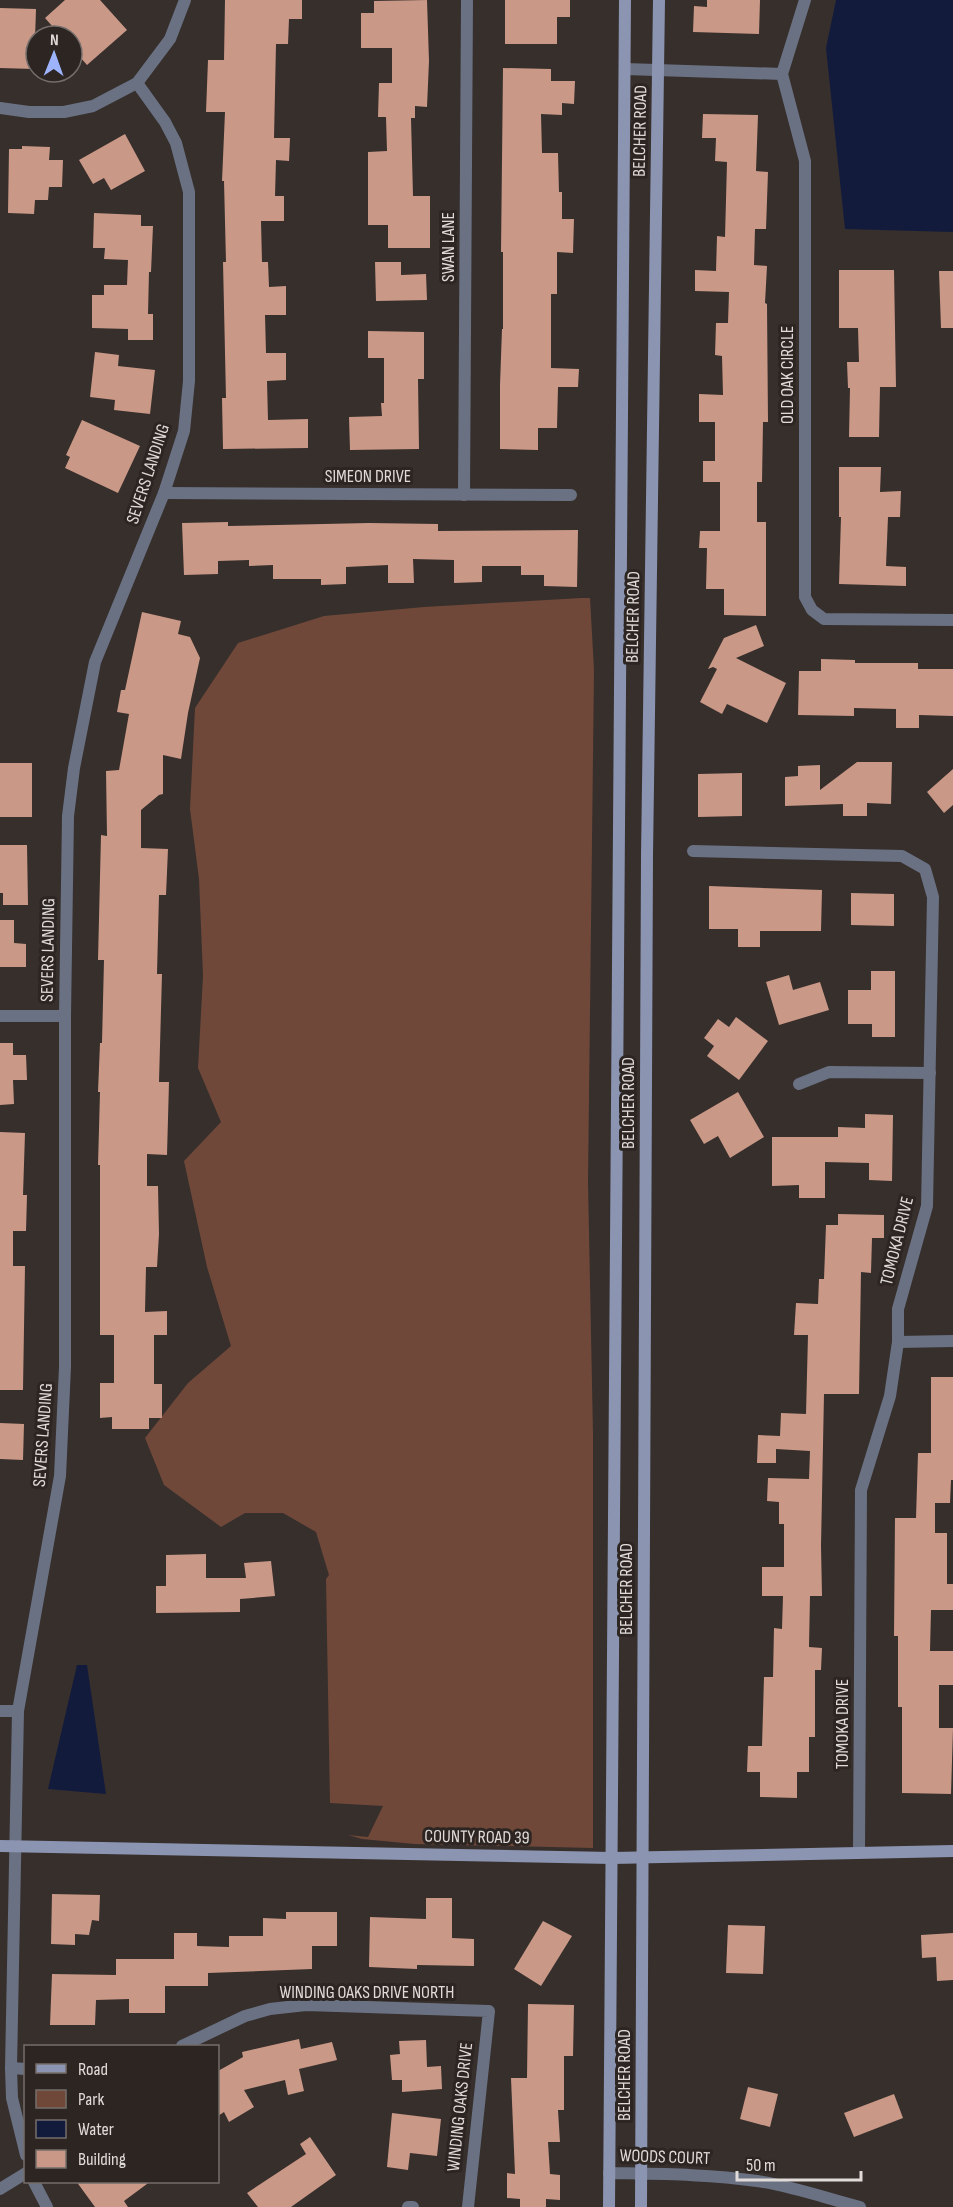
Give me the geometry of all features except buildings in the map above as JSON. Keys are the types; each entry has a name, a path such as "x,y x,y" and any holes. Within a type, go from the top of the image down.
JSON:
{"main road":[{"name":"BELCHER ROAD","path":"609,2207 625,0"},
{"name":"BELCHER ROAD","path":"641,2207 647,856 659,0"},
{"name":"COUNTY ROAD 39","path":"0,1846 612,1858 953,1851"}],"street":[{"path":"0,108 29,112 64,112 93,106 137,83 170,39 185,0"},
{"name":"SWAN LANE","path":"464,495 467,0"},
{"path":"625,69 782,74 805,0"},
{"name":"OLD OAK CIRCLE","path":"782,74 804,161 805,597 812,610 824,619 953,620"},
{"name":"SEVERS LANDING","path":"24,2148 12,2098 5,2001 14,1846 18,1712 60,1476 65,1367 64,1016 69,816 74,768 95,662 164,493 184,431 189,381 189,192 176,143 165,122 137,83"},
{"name":"SIMEON DRIVE","path":"164,493 571,495"},
{"name":"TOMOKA DRIVE","path":"693,851 902,856 925,869 933,897 927,1206 898,1309 898,1342 890,1396 861,1490 859,1853"},
{"path":"0,1016 64,1016"},
{"path":"799,1084 829,1072 930,1073"},
{"path":"898,1342 953,1341"},
{"path":"0,1711 18,1712"},
{"name":"WINDING OAKS DRIVE NORTH","path":"184,2045 245,2016 270,2009 306,2005 489,2011"},
{"name":"WINDING OAKS DRIVE","path":"468,2207 489,2011"},
{"path":"11,2068 24,2069"},
{"name":"WOODS COURT","path":"609,2173 690,2174 758,2181 813,2192 860,2207"},
{"path":"0,2189 24,2174"},
{"path":"35,2183 47,2207"},
{"path":"408,2207 413,2207"}],"green space":[{"path":"590,598 594,670 588,1182 593,1434 593,1848 414,1844 362,1839 348,1835 368,1837 383,1806 330,1803 326,1579 329,1575 316,1532 283,1513 245,1513 221,1527 164,1485 145,1438 188,1383 231,1346 207,1267 184,1161 221,1122 198,1068 203,976 199,879 190,809 195,708 238,643 324,616 424,607"}],"water":[{"path":"836,0 953,0 953,232 845,229 826,48"},
{"path":"77,1665 87,1665 106,1794 48,1789"}]}
